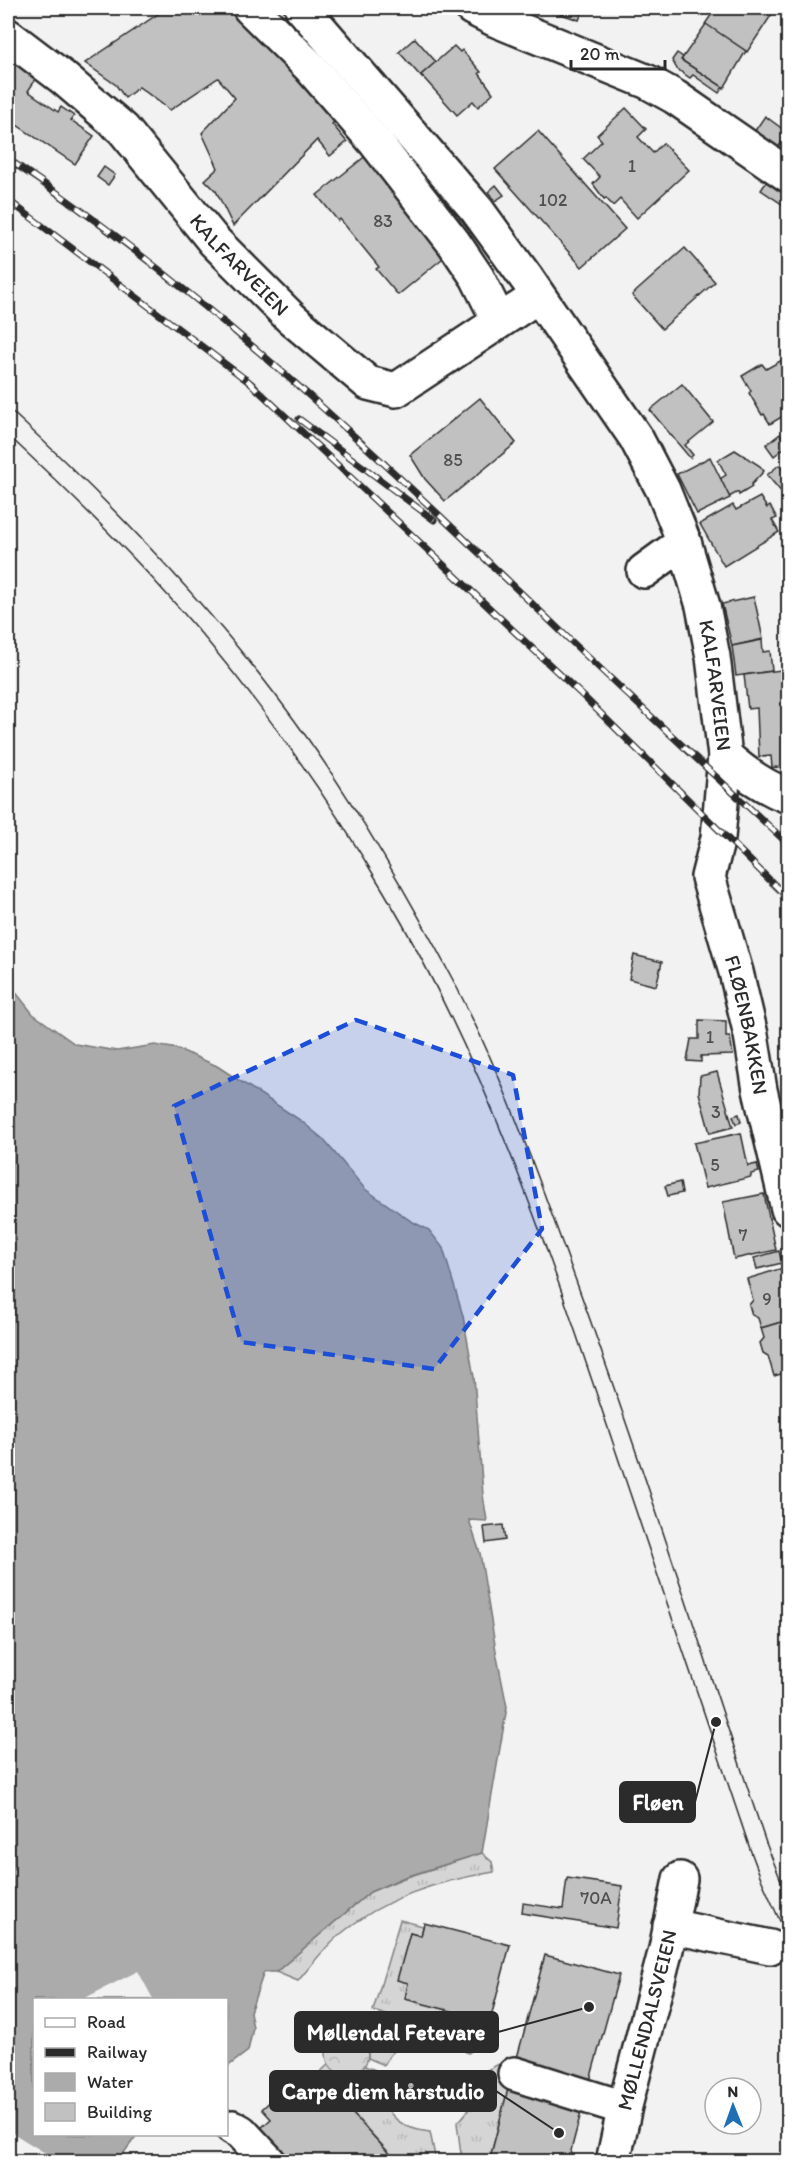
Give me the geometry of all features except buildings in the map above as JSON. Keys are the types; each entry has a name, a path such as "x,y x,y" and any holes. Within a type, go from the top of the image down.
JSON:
{"street":[{"path":"250,8 309,66 376,142 454,243 477,277 499,321"},
{"name":"KALFARVEIEN","path":"302,8 477,210 636,438 663,490 684,542 703,606 713,657 725,756 753,778 789,796"},
{"path":"472,8 648,82 675,97 789,175"},
{"name":"KALFARVEIEN","path":"8,36 62,77 123,129 200,225 234,263 291,318 369,383 396,390 538,296"},
{"path":"644,571 684,542"},
{"name":"FLØENBAKKEN","path":"725,756 718,838 708,877 736,972 751,1035 760,1090 789,1209"},
{"name":"MØLLENDALSVEIEN","path":"613,2162 680,1879"},
{"path":"670,1926 770,1947"},
{"path":"515,2074 624,2108"},
{"path":"232,2127 241,2132 269,2162"}],"highlighted area":[{"path":"356,1020 513,1075 542,1229 434,1369 241,1342 174,1106"}],"green space":[{"path":"482,1853 492,1862 494,1872 431,1886 373,1911 338,1936 298,1981 276,1972 370,1892 404,1878"},
{"path":"400,1920 423,1926 421,1936 410,1933 398,1980 408,1983 405,1999 464,2014 461,2027 493,2037 468,2053 451,2043 452,2040 398,2024 400,2019 373,2011"},
{"path":"347,2033 362,2039 368,2054 362,2069 347,2075 332,2069 326,2054 332,2039"},
{"path":"353,2034 402,2044 390,2055 384,2065 368,2058 365,2043"},
{"path":"501,2063 515,2065 489,2161 462,2161 457,2123 473,2102 477,2075"},
{"path":"329,2064 333,2070 353,2074 365,2066 381,2072 381,2085 386,2106 398,2121 417,2130 430,2132 436,2161 397,2161 317,2075"}],"water":[{"path":"8,979 10,985 33,1014 75,1044 117,1051 155,1045 178,1049 217,1066 300,1120 323,1139 365,1189 411,1221 429,1230 443,1248 463,1316 474,1377 487,1521 469,1520 480,1553 507,1707 482,1853 402,1878 370,1892 276,1972 264,1972 250,2012 253,2028 248,2051 228,2066 228,1998 33,1998 33,2136 136,2136 118,2161 8,2161"}],"pier":[{"path":"138,1971 152,1998 85,1998"},
{"path":"8,2130 58,2161 26,2161 8,2150"}],"tram line":[{"path":"8,408 89,485 167,566 204,607 275,694 328,768 366,827 453,980 504,1089 547,1202 625,1419 766,1843 788,1898"},
{"path":"8,435 135,559 185,614 247,690 332,809 384,892 420,957 454,1023 484,1091 539,1229 750,1849 788,1939"}],"railway":[{"path":"8,159 84,212 158,268 300,387 369,449 788,844"},
{"path":"8,200 253,385"},
{"path":"247,380 583,696 788,898"},
{"path":"299,419 434,520"}],"place":[{"name":"Fløen","path":"716,1722"},
{"name":"Møllendal Fetevare","path":"589,2007"},
{"name":"Carpe diem hårstudio","path":"559,2133"}]}
